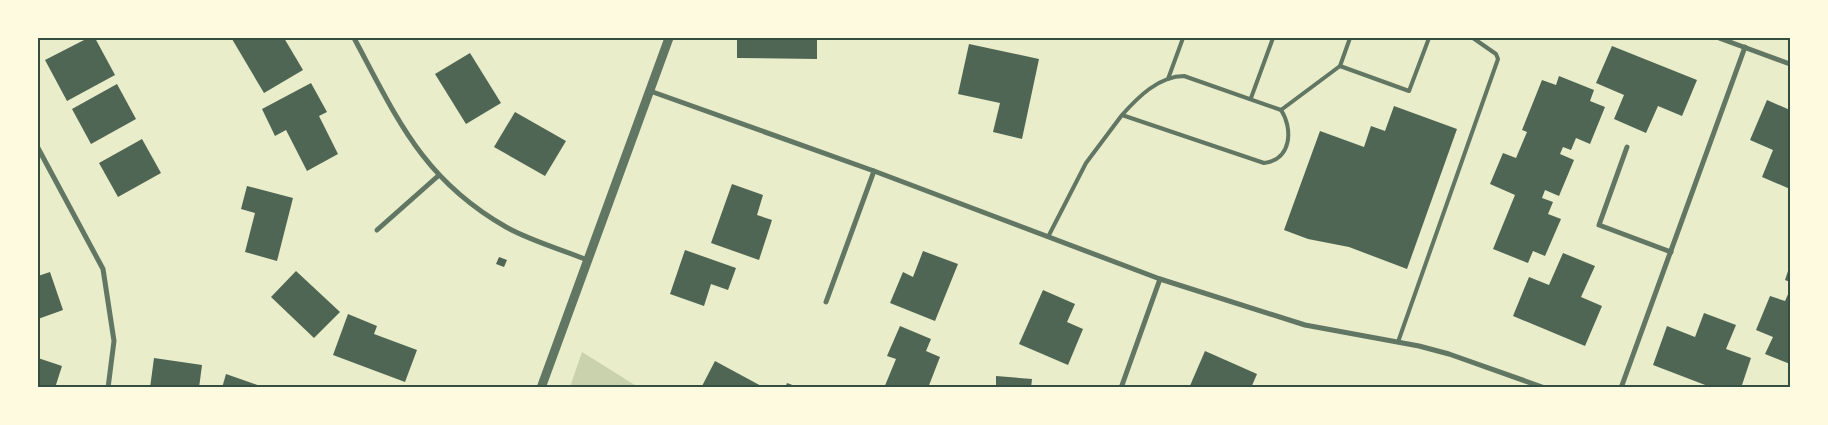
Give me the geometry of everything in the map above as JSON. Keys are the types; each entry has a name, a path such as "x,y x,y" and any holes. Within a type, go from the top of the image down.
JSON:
{"street":[{"path":"354,38 407,136 438,176 506,227 587,260"},
{"path":"541,388 669,38"},
{"path":"1719,38 1790,64"},
{"path":"1621,388 1745,47"},
{"path":"650,91 874,171 1160,279 1305,325 1398,342 1449,354 1545,388"},
{"path":"1627,147 1599,225 1670,252"},
{"path":"38,148 103,269 114,341 108,388"},
{"path":"826,302 874,171"},
{"path":"377,230 438,176"},
{"path":"1121,388 1160,279"}],"lane":[{"path":"1168,79 1183,38"},
{"path":"1251,98 1274,38"},
{"path":"1281,110 1340,66 1350,38"},
{"path":"1340,66 1409,91 1428,38"},
{"path":"1398,342 1498,59 1496,54 1473,38"},
{"path":"1048,237 1086,163 1122,115 1136,100 1168,79 1184,76 1281,110 1288,121 1290,134 1286,147 1279,157 1271,162 1264,163 1122,115"}],"green space":[{"path":"582,352 638,387 570,387"}],"building":[{"path":"88,38 95,38 115,75 67,101 45,60"},
{"path":"284,38 303,70 264,93 232,39"},
{"path":"737,38 817,38 817,59 737,58"},
{"path":"969,44 1039,59 1022,139 993,132 1000,103 958,94"},
{"path":"1612,46 1697,80 1682,116 1658,106 1646,133 1614,119 1624,95 1596,83"},
{"path":"470,53 501,103 466,124 435,74"},
{"path":"1559,76 1594,90 1590,101 1605,107 1590,144 1576,138 1571,150 1563,147 1560,154 1574,160 1559,196 1545,190 1542,198 1553,202 1548,214 1561,219 1545,256 1533,251 1528,263 1493,249 1515,195 1490,184 1503,153 1516,158 1527,132 1522,130 1542,80 1556,85"},
{"path":"311,83 327,112 319,116 338,154 307,171 286,130 275,136 262,109"},
{"path":"117,84 136,119 91,144 72,109"},
{"path":"1767,100 1790,110 1790,189 1762,177 1773,150 1750,140"},
{"path":"1394,106 1457,129 1407,269 1349,247 1308,239 1284,230 1320,131 1364,147 1371,126 1385,131"},
{"path":"515,112 566,141 545,176 494,147"},
{"path":"142,139 161,173 118,197 99,163"},
{"path":"732,184 763,195 757,215 772,220 759,260 711,243"},
{"path":"247,186 293,198 277,261 245,252 255,213 241,209"},
{"path":"685,250 736,268 728,290 711,284 704,306 670,294"},
{"path":"923,251 958,264 935,321 890,303 903,272 913,277"},
{"path":"1563,253 1595,266 1581,297 1602,306 1585,346 1513,316 1529,277 1549,285"},
{"path":"499,257 507,260 504,267 496,264"},
{"path":"1790,265 1790,282 1785,280"},
{"path":"296,271 340,312 314,338 271,297"},
{"path":"50,272 63,310 38,319 38,276"},
{"path":"1043,290 1075,304 1067,322 1083,329 1068,365 1019,344"},
{"path":"1789,292 1790,364 1765,354 1773,337 1756,330 1770,296 1785,301"},
{"path":"1704,313 1736,325 1726,349 1751,358 1741,388 1713,388 1653,365 1667,326 1695,337"},
{"path":"348,314 377,326 374,334 417,350 405,382 333,355"},
{"path":"900,326 931,339 926,351 940,357 928,388 884,388 896,359 887,356"},
{"path":"1205,351 1257,374 1251,388 1189,388"},
{"path":"38,358 62,366 55,388 38,388"},
{"path":"154,358 202,365 199,388 150,388"},
{"path":"715,361 765,388 701,388"},
{"path":"226,374 263,387 263,388 222,388"},
{"path":"996,376 1032,379 1031,388 996,388"},
{"path":"787,383 798,387 798,388 785,388"}]}
